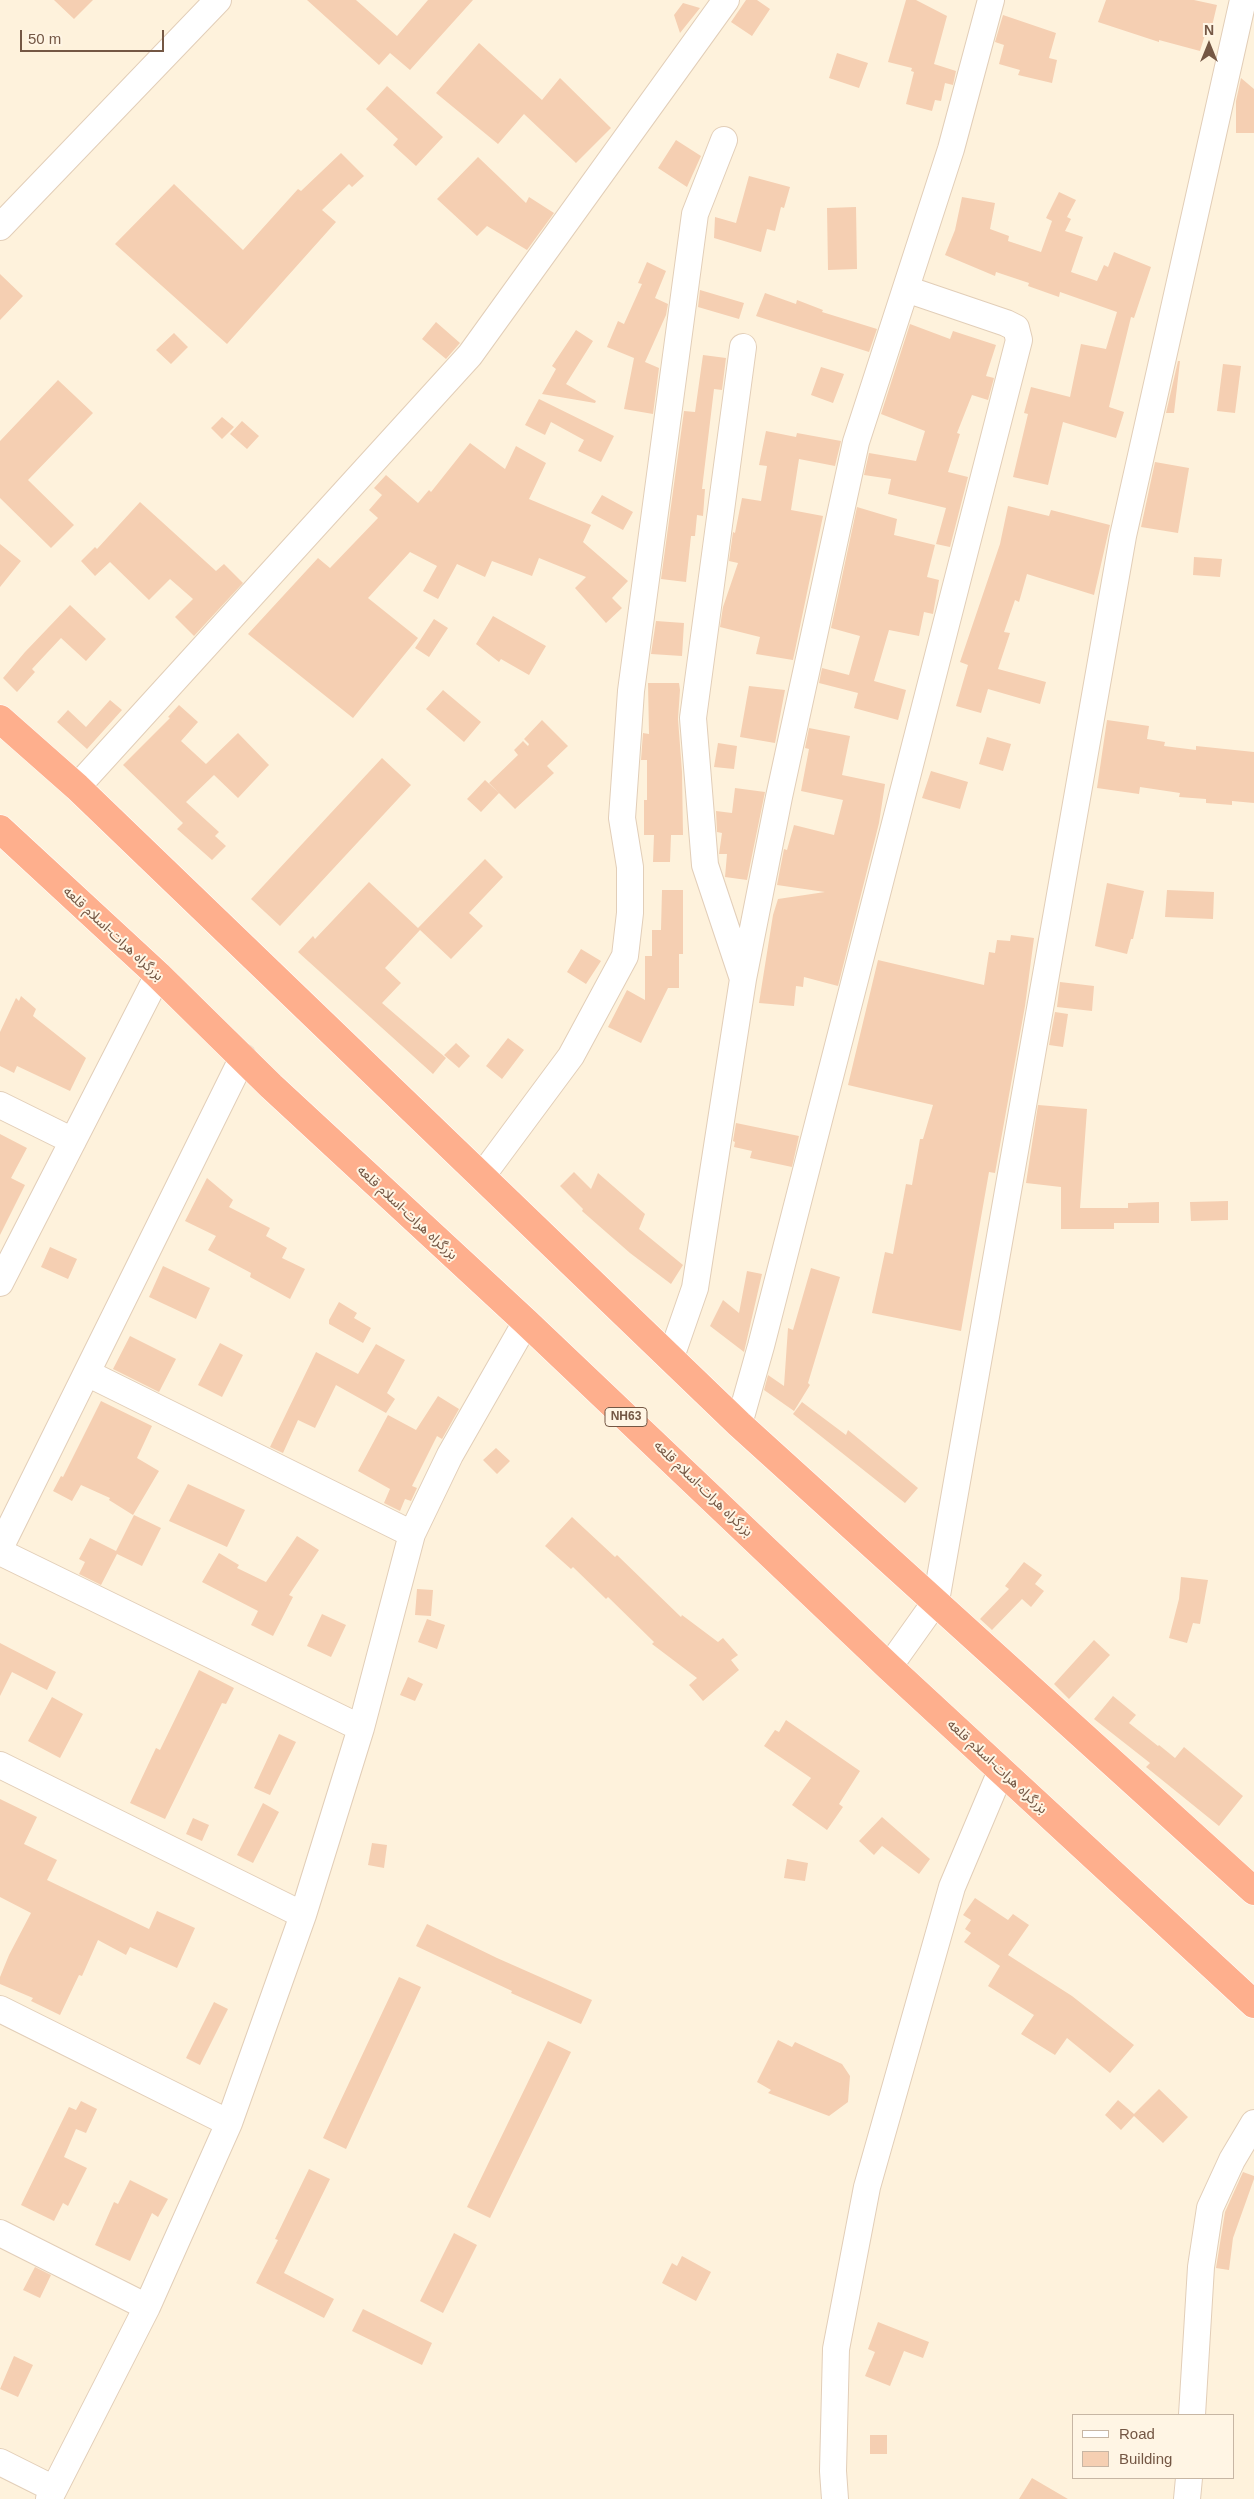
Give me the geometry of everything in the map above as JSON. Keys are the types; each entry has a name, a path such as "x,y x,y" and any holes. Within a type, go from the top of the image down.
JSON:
{"highway":[{"path":"0,719 77,787 739,1424 1254,1891"},
{"name":"بزرگراه هرات-اسلام قلعه","path":"0,829 158,975 242,1057 526,1322 888,1667 1001,1772 1252,1997"}],"street":[{"path":"0,227 218,0"},
{"path":"77,787 470,355 726,0"},
{"path":"671,1357 695,1288 743,979 779,797 856,442 951,149 991,0"},
{"path":"888,1667 936,1601 1122,536 1243,0"},
{"path":"482,1176 571,1056 625,956 630,913 630,867 622,818 632,691 695,214 724,140"},
{"path":"739,1424 761,1346 1019,340 1016,328 1006,323 906,289"},
{"path":"743,347 693,718 704,865 743,979"},
{"path":"0,1284 158,975"},
{"path":"0,1548 242,1057"},
{"path":"0,1105 73,1140"},
{"path":"0,2462 52,2494 147,2307 229,2123 304,1914 361,1728 412,1534 450,1455 526,1322"},
{"path":"87,1373 412,1534"},
{"path":"0,1552 361,1728"},
{"path":"0,1765 304,1914"},
{"path":"835,2499 836,2349 867,2187 952,1887 1001,1772"},
{"path":"0,2009 229,2123"},
{"path":"1192,2414 1201,2267 1210,2208 1232,2160 1254,2123"},
{"path":"0,2233 147,2307"},
{"path":"1187,2499 1189,2479"}],"building":[{"path":"54,0 93,0 74,19"},
{"path":"307,0 356,0 397,36 428,0 473,0 410,70 390,53 379,65"},
{"path":"746,0 757,0 770,9 752,36 731,22"},
{"path":"906,0 916,0 947,16 934,64 956,71 953,85 945,83 941,101 935,100 932,111 906,104 914,72 911,71 912,68 888,62"},
{"path":"1106,0 1194,0 1217,5 1212,26 1208,25 1200,51 1159,40 1159,42 1098,22"},
{"path":"683,3 700,8 680,33 674,15"},
{"path":"1003,15 1056,33 1049,58 1057,60 1052,83 1018,75 1020,70 999,64 1004,45 995,42"},
{"path":"479,43 542,100 560,78 611,128 576,163 524,114 498,144 436,93"},
{"path":"837,53 868,63 859,88 829,78"},
{"path":"1241,78 1254,89 1254,133 1236,133 1236,101"},
{"path":"387,86 443,137 416,166 393,145 398,139 366,109"},
{"path":"676,140 701,156 687,187 658,168"},
{"path":"341,153 364,176 352,187 349,184 322,210 336,222 227,344 115,244 174,184 243,250 298,189 301,191"},
{"path":"478,157 526,203 529,197 554,213 527,250 487,226 477,236 437,199"},
{"path":"749,176 790,187 784,208 781,207 775,231 767,229 761,252 714,238 715,217 736,223"},
{"path":"1059,192 1076,200 1067,217 1071,219 1065,231 1083,237 1071,272 1097,281 1104,265 1108,267 1114,252 1151,267 1134,318 1131,317 1109,407 1124,412 1116,438 1063,422 1048,485 1013,477 1028,414 1024,413 1031,387 1070,397 1081,344 1106,349 1117,312 1060,292 1059,297 1028,286 1029,283 996,272 995,276 945,255 955,230 962,197 995,203 990,229 1009,236 1008,241 1041,252 1052,221 1046,218"},
{"path":"856,207 857,269 828,270 827,208"},
{"path":"647,262 666,271 655,298 668,304 666,315 645,362 659,368 653,414 624,409 634,358 607,347 618,321 624,324 642,284 638,283"},
{"path":"0,274 23,296 0,320"},
{"path":"700,290 744,303 739,319 698,307"},
{"path":"765,293 796,304 797,300 823,310 822,312 877,329 869,352 756,316"},
{"path":"436,322 460,343 446,359 422,339"},
{"path":"910,324 950,339 953,331 996,345 986,376 994,378 988,400 972,395 957,433 960,434 948,472 968,477 950,547 936,544 946,508 888,494 891,479 864,475 869,453 916,461 925,431 881,414"},
{"path":"576,330 593,341 566,384 596,401 595,403 542,394 556,369 552,366"},
{"path":"174,333 188,347 171,364 156,350"},
{"path":"703,355 726,358 722,390 714,389 702,489 705,489 703,516 697,515 695,536 691,536 686,582 661,579 684,411 695,412"},
{"path":"1178,361 1180,361 1174,413 1166,413"},
{"path":"1223,364 1241,366 1235,413 1217,411"},
{"path":"821,367 844,374 833,403 811,395"},
{"path":"58,380 93,413 28,480 74,525 51,548 0,498 0,441"},
{"path":"539,399 614,436 601,462 578,451 584,440 551,422 545,435 525,425"},
{"path":"222,417 234,427 222,439 211,428"},
{"path":"242,421 259,436 247,449 230,434"},
{"path":"766,431 796,437 797,433 841,441 835,466 799,459 791,510 823,516 793,660 756,654 760,637 720,627 723,607 738,563 729,561 733,532 735,533 742,498 761,501 767,466 759,465"},
{"path":"470,443 505,469 516,446 546,463 529,499 591,525 583,542 628,581 612,598 622,608 606,623 575,588 586,577 539,558 532,576 492,561 485,577 457,564 438,599 423,591 437,566 410,552 368,598 418,638 353,718 248,634 318,558 330,568 378,518 369,510 382,495 374,488 386,475 418,503 429,490 431,492"},
{"path":"1155,462 1189,468 1178,533 1141,527"},
{"path":"602,495 633,512 623,530 591,513"},
{"path":"140,502 216,571 224,564 243,583 194,636 175,617 193,599 170,579 149,600 110,562 95,576 81,561 95,547 97,549"},
{"path":"1008,506 1049,516 1051,510 1110,525 1094,595 1027,574 1019,602 1015,600 1004,632 1010,633 998,669 1046,682 1040,704 988,689 981,713 956,706 968,665 960,662 1000,544"},
{"path":"857,507 897,519 894,535 935,545 927,577 939,580 933,614 924,612 919,636 889,630 874,681 906,690 898,720 854,708 858,693 819,683 822,668 849,675 860,636 831,628"},
{"path":"0,544 21,561 0,587"},
{"path":"1194,557 1222,559 1220,577 1193,575"},
{"path":"70,605 106,639 86,661 61,638 32,669 35,672 17,692 3,678"},
{"path":"493,616 546,646 529,675 501,659 499,662 476,644"},
{"path":"434,619 448,628 429,657 415,648"},
{"path":"656,621 684,623 682,656 651,654"},
{"path":"648,683 679,683 680,690 678,719 682,772 683,835 671,835 670,862 653,862 654,835 644,835 644,800 647,800 647,760 641,760 643,733 649,734"},
{"path":"749,686 785,690 775,743 740,737"},
{"path":"443,690 481,722 464,742 426,709"},
{"path":"110,700 122,710 87,749 57,722 68,710 86,727"},
{"path":"179,705 198,722 181,741 206,764 238,733 269,765 238,798 214,775 186,802 219,832 215,836 226,846 212,860 177,829 183,823 123,765 170,718 168,717"},
{"path":"542,720 568,746 547,766 554,773 515,809 489,783 518,755 514,750 523,741 528,746 529,744 524,739"},
{"path":"1107,720 1149,726 1147,739 1165,742 1164,746 1196,750 1196,746 1254,752 1254,803 1232,801 1232,805 1206,803 1206,799 1179,797 1180,793 1140,787 1139,794 1097,788"},
{"path":"809,728 850,736 842,775 885,784 879,823 838,986 804,977 803,987 796,986 794,1006 759,1003 773,915 778,899 825,892 777,885 784,849 787,850 794,825 834,835 843,800 801,791 809,749 805,748"},
{"path":"987,737 1011,744 1003,771 979,764"},
{"path":"718,743 737,746 734,769 714,767"},
{"path":"382,758 411,785 280,926 251,899"},
{"path":"931,771 968,782 960,809 922,798"},
{"path":"485,780 499,793 481,812 467,799"},
{"path":"735,788 765,792 747,880 725,877 727,854 719,854 722,833 717,832 716,811 732,813"},
{"path":"485,859 503,877 469,913 483,926 451,959 420,930 385,968 401,983 382,1003 446,1058 433,1074 298,952 313,936 315,939 369,882 418,928"},
{"path":"1107,883 1144,891 1133,939 1131,939 1127,954 1095,946"},
{"path":"662,890 683,890 683,954 679,954 679,988 668,988 641,1043 608,1027 627,990 645,1000 645,956 652,956 652,930 661,930"},
{"path":"1167,890 1214,892 1213,919 1165,917"},
{"path":"1011,935 1034,938 1025,1006 995,1173 989,1172 961,1331 872,1313 885,1252 893,1254 906,1184 912,1185 920,1139 923,1139 933,1105 848,1085 878,960 984,985 989,952 995,953 997,940 1010,941"},
{"path":"581,949 601,961 586,984 567,972"},
{"path":"1060,982 1094,986 1092,1011 1057,1007"},
{"path":"21,996 36,1009 33,1016 86,1058 70,1091 17,1066 14,1073 0,1066 0,1032 16,998 19,1001"},
{"path":"1055,1012 1068,1014 1063,1047 1049,1045"},
{"path":"508,1038 524,1050 502,1079 486,1066"},
{"path":"456,1043 470,1056 459,1068 444,1055"},
{"path":"1038,1105 1087,1109 1080,1208 1128,1208 1128,1203 1159,1202 1159,1223 1114,1223 1114,1229 1061,1229 1061,1187 1026,1183"},
{"path":"736,1123 799,1136 792,1167 750,1158 752,1151 734,1147"},
{"path":"0,1134 27,1148 11,1178 25,1185 0,1235"},
{"path":"574,1172 591,1189 598,1173 645,1214 639,1229 683,1265 671,1284 630,1253 582,1211 583,1209 560,1186"},
{"path":"207,1178 233,1200 229,1207 270,1228 266,1236 287,1248 282,1258 305,1269 290,1299 250,1277 251,1273 208,1250 216,1236 185,1221"},
{"path":"1228,1201 1228,1220 1191,1221 1190,1202"},
{"path":"50,1247 77,1259 68,1279 41,1267"},
{"path":"163,1266 210,1288 196,1319 149,1297"},
{"path":"811,1268 840,1277 808,1383 810,1385 794,1411 764,1390 768,1375 784,1386 788,1328 793,1330"},
{"path":"747,1271 762,1274 744,1352 710,1326 723,1300 739,1313"},
{"path":"339,1302 357,1313 354,1318 371,1328 363,1343 329,1324 329,1320"},
{"path":"130,1336 176,1359 159,1392 113,1369"},
{"path":"220,1343 243,1355 222,1397 198,1385"},
{"path":"376,1344 405,1360 387,1393 395,1399 386,1413 336,1385 315,1428 298,1420 283,1453 270,1447 316,1352 358,1374"},
{"path":"438,1396 459,1409 442,1439 437,1436 412,1486 417,1488 411,1501 405,1499 400,1511 384,1503 390,1489 358,1471 388,1415 416,1430"},
{"path":"101,1401 152,1426 137,1458 159,1471 133,1515 109,1500 110,1498 81,1485 72,1501 53,1491 61,1476 63,1477"},
{"path":"802,1402 846,1435 848,1430 918,1488 905,1503 793,1414"},
{"path":"496,1448 510,1461 497,1474 483,1460"},
{"path":"188,1484 245,1510 227,1547 169,1521"},
{"path":"134,1515 161,1528 142,1566 117,1554 101,1585 79,1574 85,1562 79,1559 90,1538 116,1551"},
{"path":"572,1517 615,1557 617,1555 681,1617 682,1615 718,1642 723,1638 738,1655 731,1660 739,1670 703,1701 689,1685 697,1678 652,1644 654,1642 608,1597 606,1599 573,1567 571,1569 545,1546"},
{"path":"297,1536 319,1550 289,1595 293,1597 273,1636 251,1625 258,1611 202,1582 219,1553 239,1565 237,1568 266,1582"},
{"path":"1024,1562 1042,1575 1035,1584 1044,1591 1031,1607 1022,1599 992,1630 980,1619 1009,1589 1005,1586"},
{"path":"1181,1577 1208,1580 1200,1624 1193,1623 1187,1643 1169,1638 1179,1599"},
{"path":"417,1589 433,1590 431,1616 415,1615"},
{"path":"322,1614 346,1625 331,1657 307,1646"},
{"path":"427,1619 445,1625 437,1649 418,1642"},
{"path":"1094,1640 1110,1655 1069,1699 1054,1684"},
{"path":"0,1643 56,1672 47,1690 12,1672 0,1696"},
{"path":"199,1670 234,1688 226,1704 222,1703 165,1819 130,1803 156,1748 160,1750"},
{"path":"408,1677 423,1684 415,1701 400,1695"},
{"path":"1113,1696 1136,1715 1129,1723 1158,1746 1175,1758 1184,1747 1243,1796 1219,1826 1146,1767 1150,1763 1094,1719"},
{"path":"52,1697 83,1714 60,1758 28,1741"},
{"path":"786,1720 860,1771 839,1804 843,1807 827,1830 792,1805 811,1778 764,1746 775,1730 779,1732"},
{"path":"279,1734 296,1742 270,1795 254,1788"},
{"path":"0,1799 37,1817 24,1844 57,1860 47,1880 149,1929 157,1911 195,1928 177,1968 130,1947 126,1955 98,1940 82,1976 79,1975 60,2015 31,2001 33,1998 0,1984 0,1977 9,1955 31,1913 0,1897"},
{"path":"263,1803 279,1812 253,1863 237,1855"},
{"path":"882,1817 930,1859 919,1874 882,1846 874,1855 859,1841"},
{"path":"193,1818 209,1825 202,1841 186,1834"},
{"path":"372,1843 387,1845 384,1868 368,1865"},
{"path":"787,1859 808,1863 805,1881 784,1878"},
{"path":"975,1898 1008,1920 1013,1914 1029,1925 1008,1955 1072,1996 1134,2045 1110,2073 1067,2038 1055,2055 1021,2034 1034,2015 988,1986 1000,1966 964,1942 971,1933 965,1929 971,1920 963,1915"},
{"path":"427,1924 497,1958 592,2000 581,2024 511,1993 512,1991 416,1946"},
{"path":"399,1977 421,1987 346,2149 323,2138"},
{"path":"214,2002 228,2009 200,2065 186,2058"},
{"path":"778,2040 792,2047 795,2042 842,2064 850,2076 848,2102 829,2116 768,2093 771,2090 757,2082"},
{"path":"548,2041 571,2052 490,2218 467,2207"},
{"path":"1159,2089 1188,2117 1163,2143 1134,2116 1121,2130 1105,2115 1118,2100 1134,2114"},
{"path":"81,2101 97,2109 86,2133 76,2129 64,2157 87,2168 68,2206 63,2203 54,2221 21,2205 69,2107 76,2110"},
{"path":"309,2169 330,2179 284,2273 334,2299 324,2318 256,2283 278,2240 275,2239"},
{"path":"1243,2172 1254,2176 1254,2179 1233,2238 1229,2270 1216,2268 1225,2212"},
{"path":"130,2180 168,2199 158,2217 152,2213 130,2261 95,2245 114,2202 118,2204"},
{"path":"454,2233 477,2245 443,2313 420,2301"},
{"path":"682,2256 711,2272 696,2301 662,2283 672,2263 677,2266"},
{"path":"35,2267 51,2275 40,2298 23,2290"},
{"path":"363,2309 432,2343 422,2365 352,2331"},
{"path":"878,2322 929,2342 923,2358 904,2351 890,2386 865,2376 875,2352 868,2349"},
{"path":"14,2356 33,2365 18,2397 0,2389"},
{"path":"870,2435 887,2435 887,2454 870,2454"},
{"path":"1032,2478 1068,2499 1019,2499"}]}
